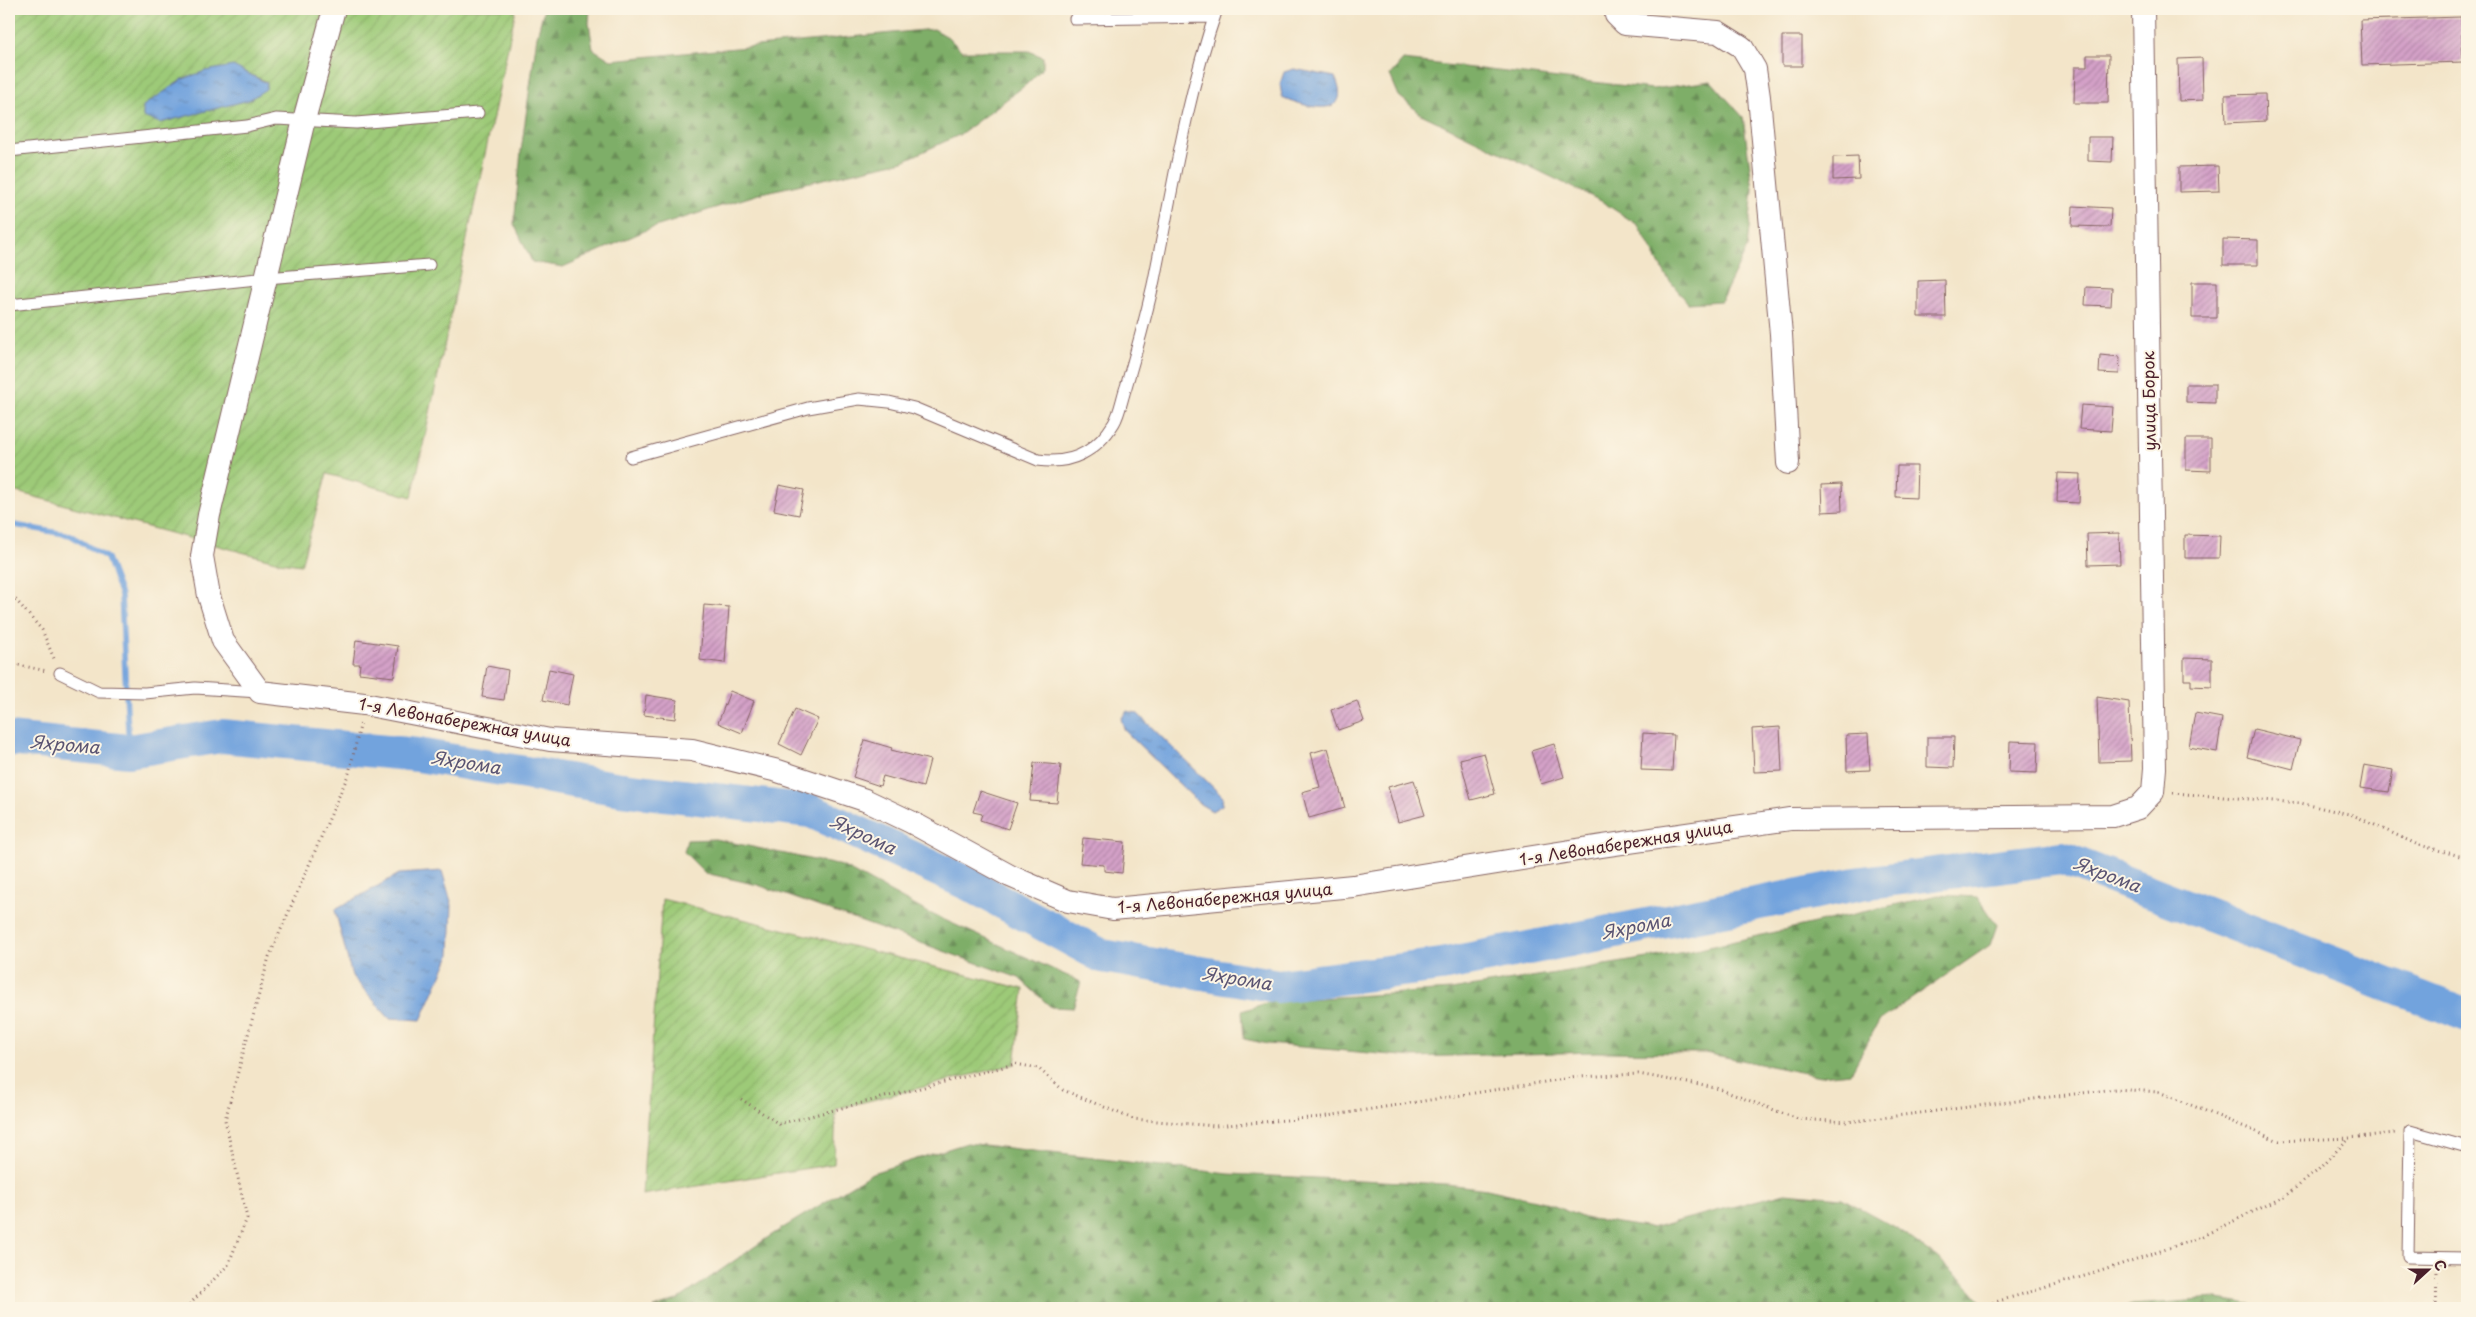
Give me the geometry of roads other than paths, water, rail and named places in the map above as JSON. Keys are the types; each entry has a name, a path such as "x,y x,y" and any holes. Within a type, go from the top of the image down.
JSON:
{"street":[{"path":"260,692 223,641 209,596 202,556 209,515 304,120 334,9"},
{"path":"1616,9 1616,15 1625,24 1718,32 1742,47 1755,69 1781,334 1788,463"},
{"name":"улица Борок","path":"2143,9 2155,768 2153,792"},
{"name":"1-я Левонабережная улица","path":"260,692 364,704 550,740 692,750 778,771 865,800 911,822 1010,876 1068,901 1113,909 1353,886 1602,846 1790,819 2113,816 2138,808 2153,792"}],"lane":[{"path":"631,457 808,408 859,399 889,402 914,408 1038,460 1055,462 1072,459 1088,452 1102,439 1115,422 1143,333 1196,73 1216,13 1075,19"},
{"path":"9,151 247,126 276,119 356,123 478,113"},
{"path":"9,305 266,278 429,265"},
{"path":"60,673 100,692 145,693 195,688 260,692"},
{"path":"2467,1147 2410,1131 2408,1257 2467,1258"}],"water":[{"path":"233,66 267,83 266,89 249,100 160,123 143,117 143,106 183,79 205,71"},
{"path":"1294,69 1335,77 1339,91 1338,100 1333,105 1314,107 1282,97 1280,84 1284,72"},
{"path":"1127,711 1137,713 1223,797 1222,805 1212,811 1200,804 1125,731 1121,719"},
{"path":"442,871 452,905 450,955 421,1020 389,1018 352,976 335,910 399,874"}],"waterway":[{"path":"9,524 70,535 107,558 121,595 129,751"},
{"name":"Яхрома","path":"9,739 129,751 222,736 418,755 621,789 811,811 969,884 1102,956 1278,986 1441,965 1862,883 2062,858 2467,1015"}]}
